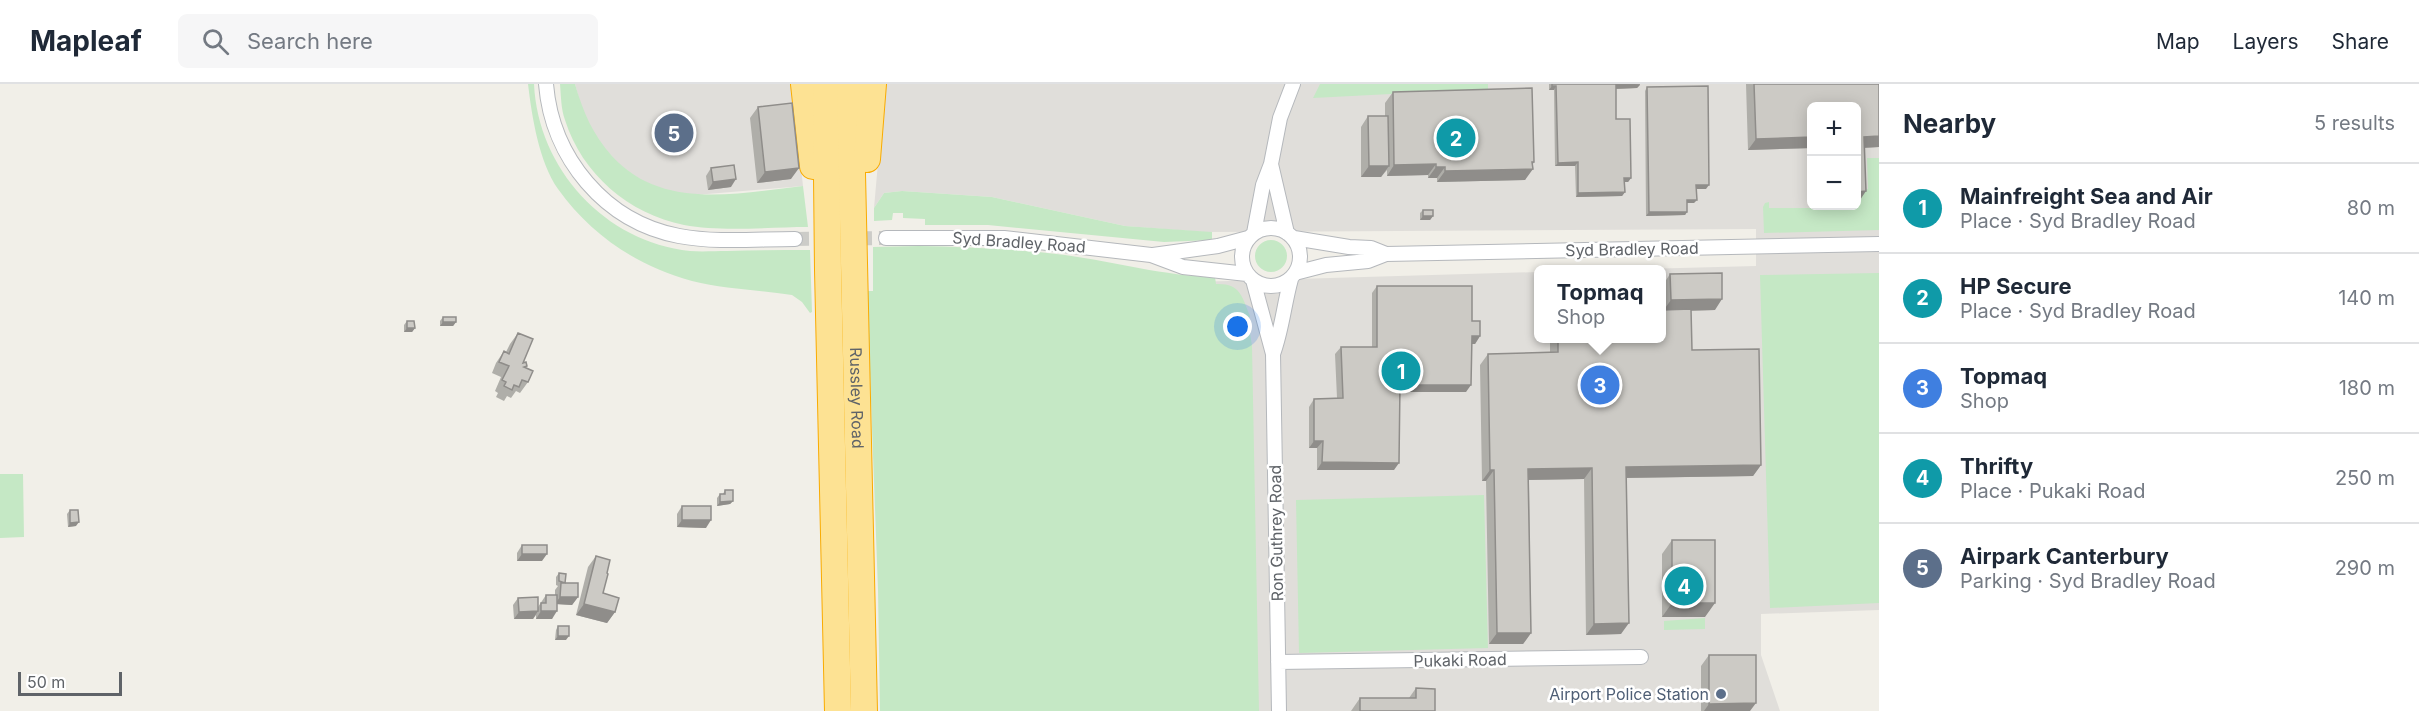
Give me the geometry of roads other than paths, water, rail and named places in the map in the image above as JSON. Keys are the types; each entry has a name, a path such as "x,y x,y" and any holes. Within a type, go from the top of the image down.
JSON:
{"highway":[{"path":"804,84 816,200 828,270"},
{"name":"Russley Road","path":"826,84 838,711"},
{"name":"Russley Road","path":"850,84 864,711"},
{"path":"856,327 873,84"}],"street":[{"path":"546,84 552,119 570,161 594,191 621,213 659,231 699,239 795,239"},
{"path":"1271,164 1290,235 1298,245 1300,261 1293,276 1284,283 1268,286 1250,277 1242,257 1251,236 1263,185 1271,164 1280,118 1293,84"},
{"path":"1251,236 1270,228 1290,235"},
{"name":"Syd Bradley Road","path":"1290,235 1349,247 1371,248 1386,254"},
{"name":"Syd Bradley Road","path":"1151,255 1218,246 1251,236"},
{"name":"Syd Bradley Road","path":"886,238 1004,238 1151,255 1183,267 1250,277"},
{"name":"Syd Bradley Road","path":"1293,276 1326,265 1368,261 1386,254 1879,244"},
{"name":"Ron Guthrey Road","path":"1273,354 1279,338 1282,310 1293,276"},
{"name":"Ron Guthrey Road","path":"1250,277 1273,354 1279,711"},
{"name":"Pukaki Road","path":"1278,662 1641,657"}],"tunnel":[{"path":"795,239 886,238"}],"place":[{"name":"Airpark Canterbury","path":"674,133"},
{"name":"HP Secure","path":"1456,138"},
{"name":"Mainfreight Sea and Air","path":"1401,371"},
{"name":"Topmaq","path":"1600,385"},
{"name":"Thrifty","path":"1684,586"},
{"name":"Airport Police Station","path":"1721,694"}]}
